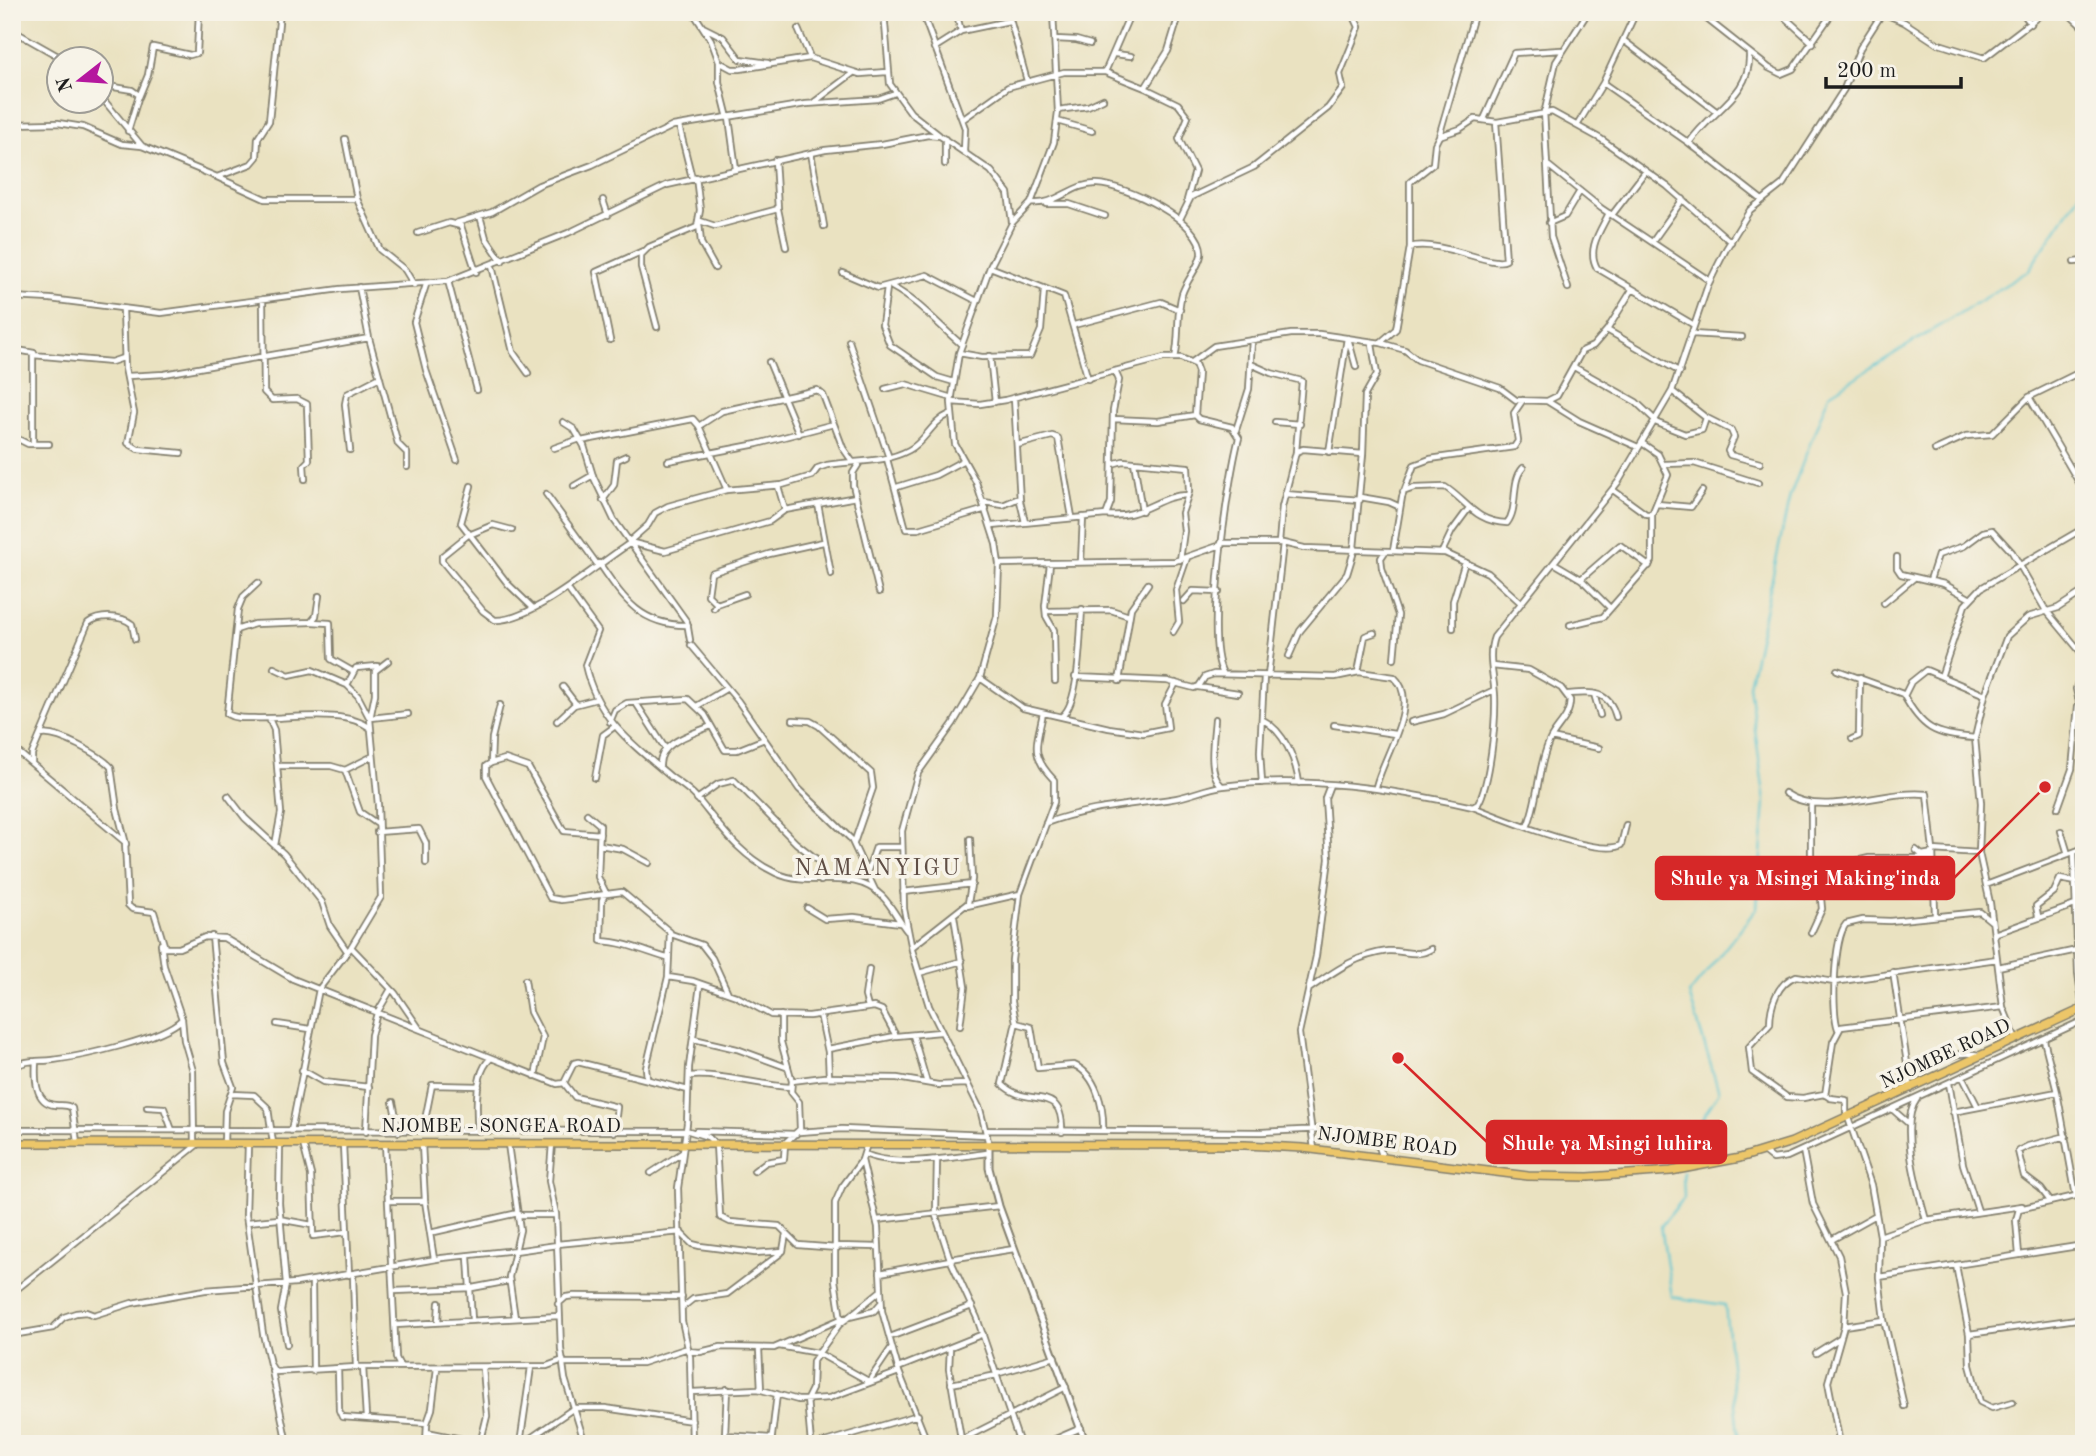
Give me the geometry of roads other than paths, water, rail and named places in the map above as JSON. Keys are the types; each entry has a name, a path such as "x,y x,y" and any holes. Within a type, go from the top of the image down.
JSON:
{"highway":[{"name":"NJOMBE ROAD","path":"988,1149 1245,1145 1315,1150 1528,1176 1588,1177 1671,1171 1792,1143 2084,1008"},
{"name":"NJOMBE - SONGEA ROAD","path":"12,1143 867,1143 988,1149"}],"street":[{"path":"128,131 148,75 153,47 190,55 197,53 199,12"},
{"path":"217,177 251,164 257,158 258,138 269,121 280,12"},
{"path":"693,12 719,62 719,82 736,169"},
{"path":"884,12 887,72 895,93 911,113 964,151 1002,183 1012,204 1012,223"},
{"path":"922,12 967,133 964,151"},
{"path":"956,12 961,31"},
{"path":"1008,12 1027,80"},
{"path":"1054,12 1058,110 1049,161 1031,203 1012,223 976,301 959,353 951,400 950,414 955,444 984,502 992,526 999,564 997,616 980,678 953,724 918,773 905,814 902,847 903,892 909,935 919,973 940,1032 967,1084 987,1133 999,1206 1086,1444"},
{"path":"1105,72 1131,12"},
{"path":"1144,89 1168,51 1180,12"},
{"path":"1290,13 1304,12"},
{"path":"1186,201 1254,167 1328,108 1343,88 1339,76 1359,27 1352,12"},
{"path":"1381,343 1396,329 1410,247 1410,182 1433,164 1434,144 1439,136 1475,12"},
{"path":"1568,288 1549,223 1545,111 1554,67 1561,51 1588,12"},
{"path":"1577,124 1603,83 1636,12"},
{"path":"1698,12 1782,74 1793,69 1833,12"},
{"path":"1779,12 1813,43"},
{"path":"2022,12 2031,24"},
{"path":"1473,807 1480,801 1483,792 1492,735 1494,637 1613,490 1672,391 1681,372 1710,281 1731,242 1750,210 1783,184 1844,89 1860,48 1883,13 1904,22 1936,43 1984,58 2044,12"},
{"path":"2067,12 2084,28"},
{"path":"934,48 961,31 1009,21"},
{"path":"703,27 723,37 740,59 769,63"},
{"path":"798,29 812,58"},
{"path":"12,30 46,49"},
{"path":"1055,39 1090,44"},
{"path":"1623,40 1716,111"},
{"path":"1484,119 1514,53 1561,51"},
{"path":"1689,143 1716,111 1732,99 1750,71 1749,52"},
{"path":"1115,54 1131,56"},
{"path":"719,62 732,69 812,58 854,73 887,72"},
{"path":"962,120 1008,87 1056,73 1084,70 1105,72 1178,104 1188,117 1179,139 1195,171 1180,219"},
{"path":"812,104 854,73"},
{"path":"1603,83 1689,143 1762,200"},
{"path":"116,87 132,90 139,97"},
{"path":"418,233 480,216 519,199 539,185 552,182 666,129 812,104 878,99 895,93"},
{"path":"1058,110 1088,106 1103,99"},
{"path":"1439,136 1460,129 1475,119 1496,122 1545,111 1577,124 1683,199 1731,242"},
{"path":"116,116 142,146"},
{"path":"1057,121 1092,131"},
{"path":"1410,247 1443,247 1492,262 1506,260 1496,122"},
{"path":"12,124 73,124 122,144 142,146 265,198 357,199"},
{"path":"679,126 694,178 700,240 715,268"},
{"path":"12,297 167,313 359,287 426,285 476,272 608,215 654,191 694,178 811,153 882,144 913,137 943,138"},
{"path":"943,138 945,164"},
{"path":"345,139 357,199 380,250 402,267 414,285"},
{"path":"811,153 824,226"},
{"path":"775,160 778,209 786,247"},
{"path":"1549,166 1610,214 1710,281"},
{"path":"1645,172 1610,214 1595,241 1593,261 1597,268 1694,325"},
{"path":"1046,204 1083,186 1097,184 1138,198 1180,219 1197,239 1201,253 1183,293 1175,358"},
{"path":"1549,223 1564,216 1580,191"},
{"path":"1653,241 1683,199"},
{"path":"603,200 608,215"},
{"path":"1031,203 1069,204 1105,216"},
{"path":"699,222 715,226 778,209"},
{"path":"480,216 486,239 502,261"},
{"path":"610,340 596,272 692,231 699,222"},
{"path":"456,223 464,231 476,272"},
{"path":"643,251 641,267 657,327"},
{"path":"2074,262 2084,261"},
{"path":"492,265 513,352 528,373"},
{"path":"990,267 1064,296 1088,379"},
{"path":"843,273 878,288 927,275 976,301"},
{"path":"448,281 477,390"},
{"path":"426,285 414,322 426,370 457,460"},
{"path":"359,287 369,338 398,444 407,453 407,467"},
{"path":"889,287 927,310 939,326 962,345"},
{"path":"889,287 882,325 890,345 937,377 954,382"},
{"path":"959,353 990,356 1031,355 1041,330 1044,290"},
{"path":"1192,362 1214,345 1303,333 1348,338 1372,344 1381,343 1405,350 1413,358 1500,388 1516,400 1547,401 1557,397 1582,351 1592,346 1607,330 1632,290"},
{"path":"263,299 263,388 267,397 297,399 307,404 310,448 309,460 304,465 306,479"},
{"path":"1073,326 1161,302 1180,310"},
{"path":"123,309 124,357 134,413 128,443 138,449 181,453"},
{"path":"1607,330 1681,372"},
{"path":"1692,334 1742,337"},
{"path":"128,376 164,374 369,338"},
{"path":"1348,338 1356,367"},
{"path":"1329,452 1348,338"},
{"path":"1223,673 1218,653 1221,544 1238,438 1236,430 1250,389 1252,340"},
{"path":"849,341 888,458 908,530 986,509"},
{"path":"1289,656 1300,631 1347,574 1354,548 1360,498 1365,396 1377,374 1372,344"},
{"path":"12,349 111,362 124,357"},
{"path":"27,352 31,360 33,444"},
{"path":"31,360 35,354"},
{"path":"990,356 995,402"},
{"path":"885,389 905,384 951,400 995,402 1175,358 1192,362 1198,372 1195,415"},
{"path":"769,362 781,397 786,402 799,434"},
{"path":"1251,365 1302,381 1300,424 1285,494 1266,676 1259,770 1262,783"},
{"path":"1574,367 1636,402 1655,421 1685,434 1702,430 1706,418"},
{"path":"1935,450 1965,436 1992,433 2029,397 2084,370"},
{"path":"1107,514 1111,502 1113,419 1119,380 1115,371"},
{"path":"350,450 345,404 347,394 380,377"},
{"path":"699,426 722,411 817,390 823,395 852,462"},
{"path":"1672,391 1706,418 1731,430 1734,437 1728,451 1730,455 1760,463"},
{"path":"2029,397 2084,491"},
{"path":"1014,398 1020,498 1025,522"},
{"path":"1393,551 1403,493 1411,469 1418,462 1515,446 1518,441 1514,413 1524,400"},
{"path":"1547,401 1579,421 1658,454 1668,475 1652,514 1652,561 1649,566 1600,620 1570,625"},
{"path":"512,530 493,525 469,535 442,559 483,611 501,620 533,608 567,588 632,542 657,511 728,490 778,486 812,476 820,467 888,458 914,447 934,423 950,414"},
{"path":"1113,419 1158,421 1195,415 1236,430"},
{"path":"554,448 580,440 690,419 699,426 728,490"},
{"path":"563,422 574,429 580,440 603,500 688,625 690,642 727,688 799,789 836,822 854,844 875,890 909,935"},
{"path":"1275,422 1300,424"},
{"path":"668,461 799,434 834,424"},
{"path":"12,436 33,444 49,444"},
{"path":"1017,444 1052,436 1058,438 1069,484 1072,517"},
{"path":"1296,452 1303,449 1363,454"},
{"path":"603,500 614,485 617,460 626,456"},
{"path":"897,487 936,475 964,460"},
{"path":"1112,464 1134,461 1187,466 1188,495 1182,513 1184,530 1180,560"},
{"path":"1134,461 1142,511"},
{"path":"860,462 853,473 856,497 879,592"},
{"path":"1665,464 1694,463 1758,483"},
{"path":"1403,493 1414,488 1445,487 1469,508 1497,522 1510,522 1517,479 1523,468"},
{"path":"574,486 593,475"},
{"path":"471,486 461,519 469,535 508,583 533,608"},
{"path":"778,486 785,510"},
{"path":"1613,490 1646,514 1652,514"},
{"path":"1657,504 1691,508 1702,491"},
{"path":"546,494 598,564 615,582 622,599 636,610 675,625 688,625"},
{"path":"1285,494 1360,498 1400,507"},
{"path":"992,526 1142,511 1166,499 1188,495"},
{"path":"632,542 665,551 770,521 785,510 856,497"},
{"path":"984,502 1003,505 1020,498"},
{"path":"818,504 831,574"},
{"path":"1442,552 1452,531 1469,508"},
{"path":"1081,562 1083,517"},
{"path":"1942,674 1969,598 1981,587 2084,528"},
{"path":"1930,580 1938,555 1964,546 1988,530 1997,532 2045,609 2084,656"},
{"path":"745,594 716,606 708,596 711,573 769,554 823,542"},
{"path":"999,564 1180,560 1221,544 1281,543 1304,548 1442,552 1499,581 1520,602"},
{"path":"1580,579 1620,545 1649,566"},
{"path":"1386,552 1381,558 1382,568 1399,625 1394,659"},
{"path":"1897,557 1898,572 1930,580 1969,598"},
{"path":"1173,632 1179,622 1176,590 1187,558"},
{"path":"1453,628 1453,601 1465,562"},
{"path":"1554,563 1580,579 1609,607"},
{"path":"1050,564 1046,611 1054,630 1055,681"},
{"path":"1884,603 1914,578"},
{"path":"258,583 241,600 227,714 236,718 269,720 339,717 360,722 370,729"},
{"path":"1119,681 1131,608 1148,584"},
{"path":"567,588 598,631 585,662 597,699 612,725 697,799 726,837 756,863 789,878 858,880 875,890"},
{"path":"1184,601 1193,591 1219,592"},
{"path":"2016,1039 2003,1007 1992,921 1979,853 1981,803 1975,738 1985,695 2007,636 2020,621 2045,609 2062,605 2084,591"},
{"path":"311,622 316,616 319,596"},
{"path":"1062,716 1069,710 1076,677 1082,609"},
{"path":"1046,611 1118,610 1130,616"},
{"path":"32,764 32,754 44,733 89,621 102,617 126,620 132,624 135,639"},
{"path":"237,619 245,626"},
{"path":"236,630 245,626 330,623 332,661 352,671"},
{"path":"1358,672 1365,636 1374,633"},
{"path":"347,685 352,671 388,661"},
{"path":"2084,663 2076,689 2084,723"},
{"path":"291,1131 319,989 349,949 381,897 370,729 377,666"},
{"path":"1492,666 1529,670 1567,694 1570,700 1567,716 1551,738 1527,827"},
{"path":"274,668 289,675 312,670 347,685 355,691 370,719"},
{"path":"1836,670 1904,696 1912,713 1923,724 1947,736 1975,738"},
{"path":"1904,696 1911,681 1922,671 1942,674 1985,695"},
{"path":"1198,687 1208,675 1223,673 1335,677 1358,672 1387,675 1402,685 1405,705 1392,746 1380,769 1376,788"},
{"path":"1076,677 1176,683 1238,694"},
{"path":"1852,739 1859,736 1860,677"},
{"path":"980,678 1023,708 1143,733 1164,730 1168,726 1165,704 1176,683"},
{"path":"563,687 576,704"},
{"path":"697,706 727,688"},
{"path":"1411,722 1444,714 1494,690"},
{"path":"1567,694 1594,694 1609,699 1616,717"},
{"path":"1594,694 1600,715"},
{"path":"557,721 576,704 597,699"},
{"path":"595,778 603,735 612,725 618,707 688,699 697,706 725,750 737,750 762,740"},
{"path":"636,703 665,748"},
{"path":"500,705 492,738 491,763 485,771 487,779 550,898 561,900 606,893 625,894 666,926 670,933 668,976 646,1068 647,1079"},
{"path":"2059,808 2071,769 2078,706"},
{"path":"1043,713 1035,749 1055,782 1055,796 1020,894 1012,960 1012,1002 1016,1023 1006,1056 1003,1085 1016,1095 1056,1104 1062,1110 1062,1132"},
{"path":"370,719 408,714"},
{"path":"1215,719 1213,769 1216,781 1221,786"},
{"path":"269,720 274,730 281,822 275,845"},
{"path":"793,720 810,721 819,726 871,772 873,788 854,844"},
{"path":"1263,720 1273,726 1283,738 1299,783"},
{"path":"660,766 661,753 665,748 711,726"},
{"path":"1334,726 1395,734"},
{"path":"12,1293 197,1143 194,1129 194,1076 154,912 132,909 128,905 126,845 111,767 86,749 44,733"},
{"path":"1551,738 1599,748"},
{"path":"12,747 126,845"},
{"path":"278,766 331,766 345,770 373,756"},
{"path":"491,763 505,759 528,767 564,831 600,834"},
{"path":"345,770 360,812 377,823"},
{"path":"697,799 718,784 734,780 796,843 820,861 821,881"},
{"path":"1046,823 1066,814 1181,798 1221,786 1299,783 1376,788 1473,807 1554,836 1614,849 1623,843 1626,825"},
{"path":"1315,1150 1299,1042 1317,956 1329,859 1325,798 1330,784"},
{"path":"1785,793 1811,804 1926,793 1929,798 1935,915"},
{"path":"228,796 245,818 275,845 322,902 330,926 349,949 391,989 420,1029"},
{"path":"1811,804 1811,856 1817,870 1822,909 1811,933"},
{"path":"587,814 598,822 599,883 606,893"},
{"path":"377,832 419,829 426,843 426,863"},
{"path":"2061,831 2068,854"},
{"path":"966,906 972,884 971,839"},
{"path":"600,845 623,849 649,863"},
{"path":"868,872 876,847 902,847"},
{"path":"1986,885 2084,848"},
{"path":"1916,850 1922,855 1933,854"},
{"path":"2074,852 2077,950 2084,1008"},
{"path":"1817,870 1869,858 1979,853"},
{"path":"2038,916 2036,906 2054,892 2060,879 2076,882"},
{"path":"903,892 972,884"},
{"path":"606,893 602,900 601,941 621,942 636,950 667,958"},
{"path":"912,947 966,906 1020,894"},
{"path":"1994,934 2076,904"},
{"path":"807,908 825,919 854,917 901,923"},
{"path":"1825,1094 1838,1029 1834,1015 1837,950 1846,924 1863,920 1983,912 1992,921"},
{"path":"954,916 965,987 960,1026"},
{"path":"670,933 702,945 712,958 728,993"},
{"path":"163,956 170,950 212,936 234,943 271,967 319,989 490,1059 535,1076 564,1083 575,1097 617,1107 614,1132"},
{"path":"212,936 224,1063 232,1084 232,1094 225,1111 223,1143"},
{"path":"161,943 170,950"},
{"path":"1308,989 1352,959 1389,951 1414,955 1432,949"},
{"path":"1998,967 2077,950"},
{"path":"1904,1406 1884,1320 1879,1277 1880,1236 1869,1178 1849,1118 1846,1100 1830,1098 1825,1094 1799,1098 1774,1091 1752,1072 1749,1047 1770,1024 1770,1008 1790,978 1801,975 1836,981 1997,959"},
{"path":"919,973 962,961"},
{"path":"868,1007 865,996 869,969"},
{"path":"1893,972 1911,1090"},
{"path":"668,976 728,993 771,1016 820,1014 868,1007 882,1010 896,1036"},
{"path":"525,980 530,1012 543,1037 535,1076"},
{"path":"692,1444 692,1392 682,1308 678,1188 683,1143 691,1131 688,1090 700,985"},
{"path":"366,1132 371,1035 377,1013 391,989"},
{"path":"1838,1029 2003,1007"},
{"path":"820,1014 828,1049 829,1077"},
{"path":"781,1015 781,1042 792,1081 790,1087 799,1102 798,1133"},
{"path":"12,1070 23,1062 123,1044 171,1028 182,1018"},
{"path":"1763,1151 1779,1159 1803,1150 2084,1020"},
{"path":"1016,1023 1031,1027 1038,1069 1074,1065 1088,1076 1100,1099 1103,1131"},
{"path":"277,1024 310,1029"},
{"path":"828,1049 896,1036 940,1032"},
{"path":"913,1035 926,1083"},
{"path":"694,1039 737,1049 787,1067"},
{"path":"2043,1040 2057,1092 2076,1196"},
{"path":"1909,1074 1955,1054 1967,1052 1980,1056"},
{"path":"478,1131 479,1086 484,1065 490,1059"},
{"path":"36,1061 35,1083 39,1093 50,1104 71,1106 77,1143"},
{"path":"564,1083 574,1063 578,1062 688,1090"},
{"path":"302,1070 323,1082 369,1087"},
{"path":"689,1076 706,1074 746,1083 790,1087"},
{"path":"1962,1076 1978,1107"},
{"path":"792,1081 829,1077 910,1078 926,1083 967,1084"},
{"path":"1949,1083 1967,1183 1978,1212"},
{"path":"429,1131 426,1115 431,1086 479,1086"},
{"path":"1954,1112 2057,1092"},
{"path":"232,1094 256,1096 268,1108 277,1143 279,1219 286,1284 281,1311 287,1344"},
{"path":"1918,1097 1913,1104 1909,1123 1916,1179 1926,1220"},
{"path":"393,1102 399,1132"},
{"path":"147,1107 164,1108 172,1130"},
{"path":"1892,1109 1909,1123"},
{"path":"12,1130 798,1133 842,1129 987,1133 1262,1132 1312,1129 1367,1138 1379,1147 1383,1159"},
{"path":"691,1131 704,1143"},
{"path":"691,1131 716,1144 720,1217 730,1222 779,1226 793,1242 802,1246 879,1247"},
{"path":"754,1171 766,1162 784,1159 785,1143 798,1133"},
{"path":"2050,1201 2041,1189 2024,1176 2018,1151 2066,1136"},
{"path":"248,1143 247,1222 263,1335 287,1444"},
{"path":"303,1143 312,1175 314,1237 346,1231"},
{"path":"343,1143 346,1231 356,1367"},
{"path":"385,1143 396,1361 401,1367"},
{"path":"422,1143 425,1201 434,1259"},
{"path":"508,1143 520,1238 509,1281 516,1318"},
{"path":"552,1143 549,1187 556,1214 558,1304 563,1361 585,1444"},
{"path":"844,1319 835,1280 835,1203 842,1187 862,1160 867,1143"},
{"path":"865,1154 879,1158 937,1159 988,1149"},
{"path":"1803,1150 1813,1204 1833,1239 1846,1292 1844,1326 1828,1382 1841,1443"},
{"path":"651,1173 682,1152"},
{"path":"937,1159 936,1212 950,1260 983,1334 1020,1444"},
{"path":"862,1160 877,1220 880,1304 899,1370 928,1444"},
{"path":"1880,1236 1926,1220 2084,1194"},
{"path":"388,1201 425,1201"},
{"path":"877,1220 999,1206"},
{"path":"2019,1255 2016,1220 2022,1206"},
{"path":"430,1233 518,1214 556,1214"},
{"path":"1833,1239 1876,1215"},
{"path":"247,1222 279,1219 312,1225"},
{"path":"12,1335 53,1328 66,1316 84,1312 94,1315 128,1304 205,1290 312,1281 434,1259 681,1233"},
{"path":"681,1233 692,1244 700,1246 755,1253 783,1251"},
{"path":"682,1308 693,1299 727,1294 743,1280 771,1264 783,1251 787,1233"},
{"path":"1879,1277 2084,1245"},
{"path":"880,1273 1014,1250"},
{"path":"468,1257 472,1320"},
{"path":"1956,1265 1969,1334 1970,1365 1980,1402 1992,1408 2013,1402"},
{"path":"312,1281 313,1371"},
{"path":"394,1291 471,1288 509,1281"},
{"path":"558,1291 568,1296 682,1297"},
{"path":"811,1444 807,1399 811,1389 811,1365 844,1319 879,1292"},
{"path":"558,1304 568,1296"},
{"path":"438,1322 439,1303"},
{"path":"272,1370 280,1373 356,1367 531,1367 563,1361 642,1363 688,1349 700,1352 720,1347 759,1349 778,1346 844,1319 874,1311 880,1304"},
{"path":"890,1337 972,1306"},
{"path":"395,1325 559,1317"},
{"path":"1969,1334 2084,1318"},
{"path":"1844,1326 1884,1320"},
{"path":"692,1392 761,1390 807,1399 834,1397 983,1334"},
{"path":"1816,1353 1841,1338"},
{"path":"778,1346 818,1353 870,1382"},
{"path":"870,1382 892,1347"},
{"path":"950,1348 951,1384 961,1438"},
{"path":"759,1349 761,1390"},
{"path":"951,1384 1055,1357"},
{"path":"363,1367 366,1417"},
{"path":"521,1444 531,1367"},
{"path":"338,1368 340,1415 427,1423"},
{"path":"426,1444 437,1368"},
{"path":"427,1432 481,1443 487,1416 483,1368"},
{"path":"953,1444 1066,1387"},
{"path":"727,1389 725,1435 771,1441 776,1394"},
{"path":"521,1444 575,1408 625,1410 692,1420"},
{"path":"818,1444 918,1415"},
{"path":"1044,1444 1081,1428"},
{"path":"847,1437 848,1444"}],"waterway":[{"path":"1682,1166 1681,1152 1719,1092 1689,994 1757,908 1765,802 1749,685 1790,496 1829,394 2028,271 2084,188"},
{"path":"1683,1172 1684,1198 1661,1226 1672,1297 1725,1305 1739,1444"}],"place":[{"name":"Shule ya Msingi Making'inda","path":"2045,787"},
{"name":"Shule ya Msingi luhira","path":"1398,1058"}],"district":[{"name":"NAMANYIGU","path":"878,868"}]}
